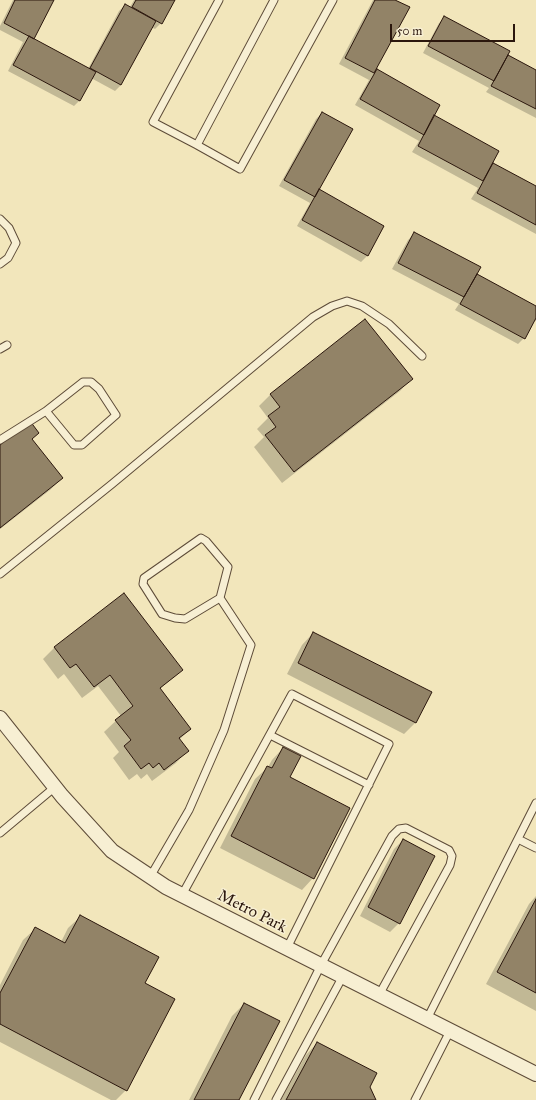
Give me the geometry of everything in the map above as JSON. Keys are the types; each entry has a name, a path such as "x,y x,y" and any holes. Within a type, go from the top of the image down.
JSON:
{"street":[{"name":"Metro Park","path":"0,718 55,787 112,851 150,877 182,895 536,1074"}],"lane":[{"path":"219,0 152,122 240,169 333,0"},
{"path":"197,145 274,0"},
{"path":"0,219 9,228 16,243 8,258 0,264"},
{"path":"0,574 112,484 312,317 332,306 347,301 362,306 389,324 422,356"},
{"path":"0,349 7,345"},
{"path":"0,440 46,411 83,382 91,382 99,389 116,415 82,445 74,445 46,411"},
{"path":"150,877 189,810 224,730 251,645 220,598 228,567 206,541 201,538 144,578 143,584 162,614 175,618 185,619 220,598"},
{"path":"182,895 292,694 389,744 287,948"},
{"path":"270,735 369,785"},
{"path":"0,833 55,787"},
{"path":"427,1019 536,803"},
{"path":"254,1100 321,965 392,836 399,829 406,828 449,850 452,856 450,865 379,995"},
{"path":"518,839 536,848"},
{"path":"276,1100 343,976"},
{"path":"415,1100 450,1031"}],"building":[{"path":"15,0 54,0 34,39 4,23"},
{"path":"136,0 175,0 162,24 132,7"},
{"path":"375,0 395,0 410,7 374,73 345,58"},
{"path":"125,4 156,21 121,85 90,68"},
{"path":"444,16 510,51 494,81 428,46"},
{"path":"29,36 96,72 80,101 13,65"},
{"path":"508,55 536,70 536,109 491,86"},
{"path":"377,69 440,105 424,135 360,99"},
{"path":"322,112 353,129 315,197 284,180"},
{"path":"434,115 499,151 483,181 418,146"},
{"path":"493,163 536,186 536,225 477,193"},
{"path":"319,189 384,226 368,256 302,220"},
{"path":"414,232 481,267 464,297 398,263"},
{"path":"477,274 536,306 536,318 525,339 460,304"},
{"path":"365,319 413,379 294,472 265,435 276,427 268,416 280,407 270,394"},
{"path":"30,421 39,433 32,439 63,478 0,528 0,445"},
{"path":"124,593 183,670 160,688 191,729 179,738 189,751 164,770 159,763 153,768 149,763 141,769 124,746 131,740 115,720 133,706 110,675 94,687 76,664 70,668 54,647"},
{"path":"313,632 432,692 416,723 298,663"},
{"path":"283,747 301,756 290,777 350,808 314,879 231,836 267,766 272,768"},
{"path":"403,839 435,856 400,924 368,907"},
{"path":"536,899 536,993 497,972"},
{"path":"80,915 159,957 145,983 175,999 127,1091 0,1024 0,993 35,927 65,943"},
{"path":"244,1003 280,1021 239,1100 194,1100"},
{"path":"317,1042 377,1073 370,1087 376,1100 286,1100"}]}
